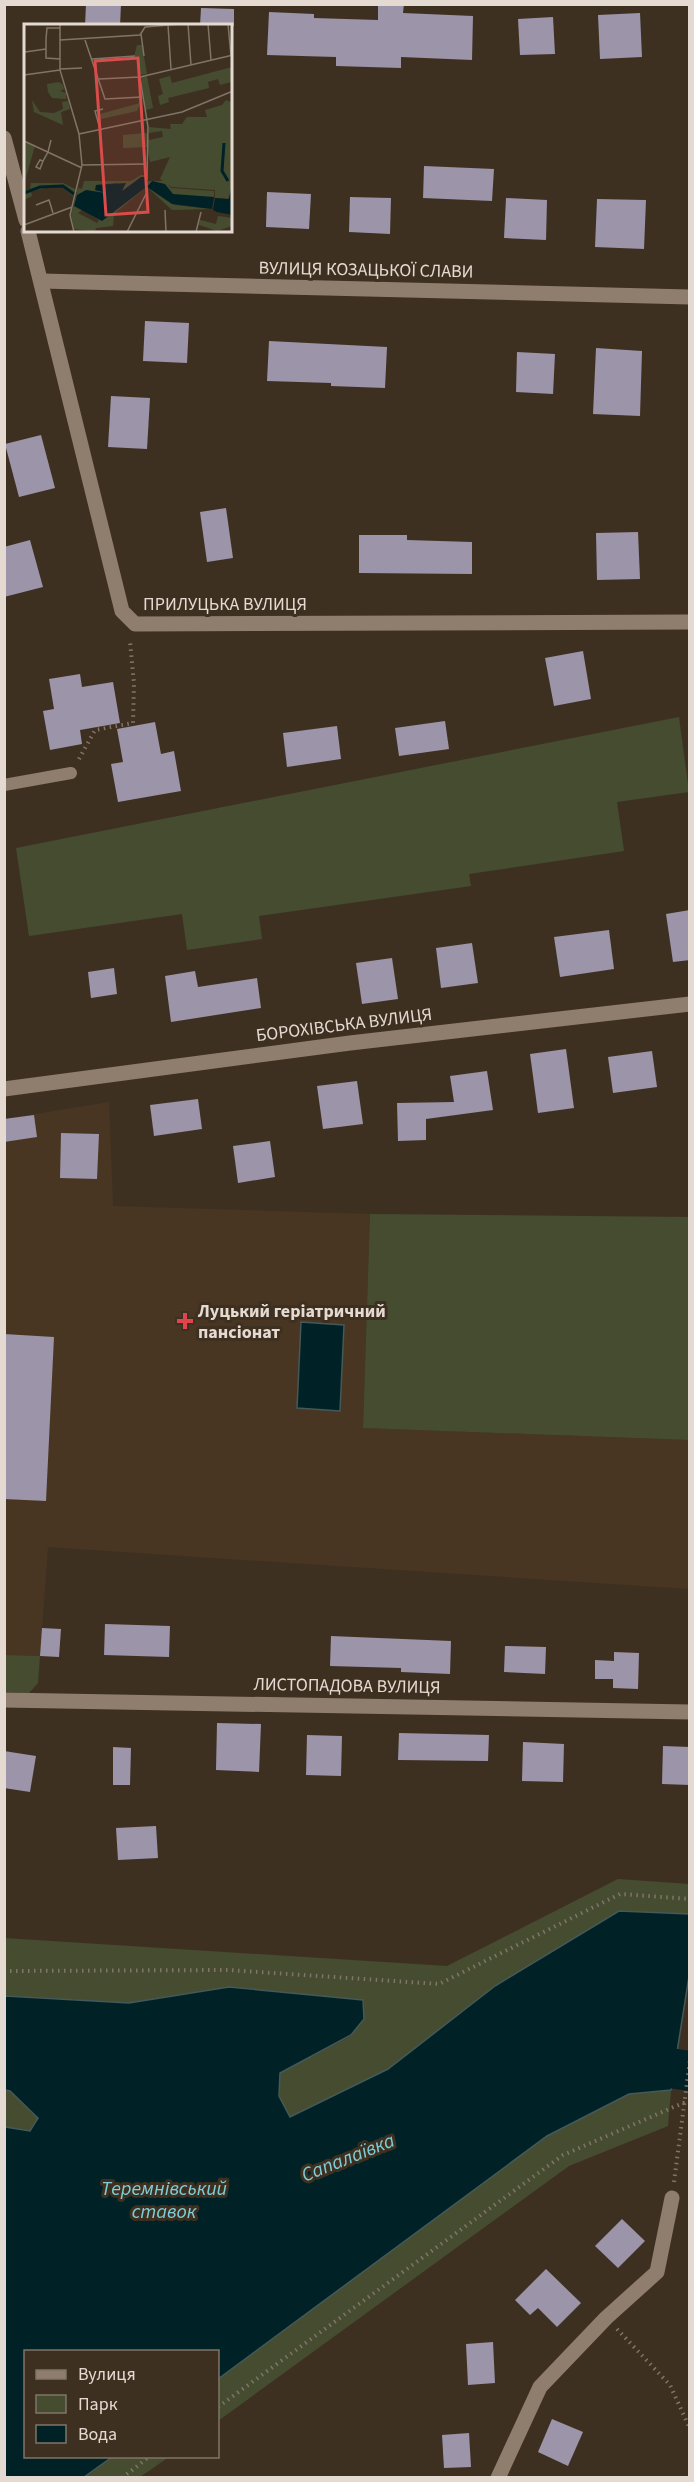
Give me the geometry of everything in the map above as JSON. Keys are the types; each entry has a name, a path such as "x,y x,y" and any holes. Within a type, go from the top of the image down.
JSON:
{"street":[{"path":"4,138 24,213"},
{"name":"ПРИЛУЦЬКА ВУЛИЦЯ","path":"28,232 122,611 135,624 690,622"},
{"name":"ВУЛИЦЯ КОЗАЦЬКОЇ СЛАВИ","path":"41,281 690,297"},
{"name":"БОРОХІВСЬКА ВУЛИЦЯ","path":"4,1089 350,1043 690,1004"},
{"name":"ЛИСТОПАДОВА ВУЛИЦЯ","path":"4,1700 690,1712"},
{"path":"498,2478 540,2387 606,2318 657,2272 672,2198"}],"lane":[{"path":"4,785 71,773"}],"path":[{"path":"71,773 95,730 133,723 134,684 130,640 135,624"},
{"path":"4,1971 228,1970 439,1984 620,1894 690,1899"},
{"path":"672,2198 690,2060"},
{"path":"219,2406 563,2156 683,2103 690,2105"},
{"path":"606,2318 670,2385 690,2429"},
{"path":"122,2478 149,2458"}],"shaded area":[{"name":"Луцький геріатричний пансіонат","path":"109,1102 113,1206 370,1214 363,1428 689,1440 689,1589 48,1547 40,1656 5,1655 5,1119"}],"green space":[{"path":"679,717 689,792 617,802 624,851 469,874 471,886 259,916 262,939 187,950 182,914 29,936 16,848"},
{"path":"370,1214 689,1217 689,1440 363,1428"},
{"path":"5,1655 40,1656 38,1683 29,1693 5,1692"},
{"path":"618,1879 689,1884 689,1976 389,2096 289,2117 279,2096 280,2073 351,2036 228,1987 129,2003 5,1996 4,1938 447,1966"},
{"path":"5,2090 10,2091 38,2118 30,2131 5,2155"},
{"path":"671,2090 668,2126 569,2166 219,2420 219,2350 210,2350 522,2120 629,2094"},
{"path":"101,2458 168,2458 140,2477 84,2478 101,2465"}],"water":[{"path":"301,1322 344,1325 340,1411 297,1408"},
{"name":"Теремнівський ставок","path":"619,1911 689,1914 689,1976 671,2090 629,2094 547,2136 219,2378 219,2350 24,2350 24,2458 111,2458 84,2477 5,2477 5,2127 30,2131 38,2118 10,2091 5,2090 5,1996 129,2003 229,1987 363,2000 364,2019 351,2035 280,2073 279,2096 290,2117 388,2069 495,1986"}],"building":[{"path":"86,4 121,4 120,24 85,24"},
{"path":"378,4 404,4 403,13 473,16 472,60 401,57 401,68 336,66 336,57 267,55 269,12 314,14 314,18 378,20"},
{"path":"201,8 234,9 234,26 232,24 200,24"},
{"path":"640,13 642,57 600,59 598,15"},
{"path":"553,17 555,54 520,55 518,19"},
{"path":"424,166 494,169 492,201 423,198"},
{"path":"267,192 311,194 309,229 266,227"},
{"path":"350,197 391,198 390,234 349,232"},
{"path":"506,198 547,200 546,240 504,238"},
{"path":"597,199 646,200 644,249 595,247"},
{"path":"145,321 189,323 187,363 143,361"},
{"path":"269,341 387,347 385,388 267,381"},
{"path":"596,348 642,351 640,416 593,414"},
{"path":"517,352 555,354 553,394 516,392"},
{"path":"111,396 150,398 147,449 108,447"},
{"path":"41,435 55,488 19,497 5,444"},
{"path":"226,508 233,558 207,562 200,512"},
{"path":"638,532 640,579 597,580 596,533"},
{"path":"359,535 407,535 407,540 472,542 472,574 359,573"},
{"path":"30,540 43,587 4,597 4,547"},
{"path":"583,651 591,699 554,706 545,658"},
{"path":"80,674 82,687 113,682 120,723 80,730 82,744 50,750 43,711 54,709 49,679"},
{"path":"445,721 449,749 399,756 395,728"},
{"path":"155,722 161,754 174,751 181,791 118,802 111,764 123,762 117,729"},
{"path":"337,726 341,759 287,767 283,733"},
{"path":"690,910 690,960 673,962 666,914"},
{"path":"609,930 614,969 560,977 554,937"},
{"path":"472,943 478,983 441,988 436,948"},
{"path":"392,958 398,999 362,1004 356,963"},
{"path":"114,968 117,994 91,998 88,972"},
{"path":"195,971 198,987 257,978 261,1008 171,1022 165,976"},
{"path":"566,1049 574,1108 538,1113 530,1054"},
{"path":"652,1051 657,1087 613,1093 608,1057"},
{"path":"487,1071 493,1110 426,1119 426,1140 398,1141 397,1103 454,1102 450,1076"},
{"path":"357,1081 363,1124 323,1129 317,1086"},
{"path":"198,1099 202,1129 154,1136 150,1105"},
{"path":"34,1115 37,1137 4,1142 4,1119"},
{"path":"61,1133 99,1134 97,1179 60,1178"},
{"path":"270,1141 275,1177 238,1183 233,1146"},
{"path":"4,1334 54,1337 46,1501 4,1499"},
{"path":"105,1624 170,1626 169,1657 104,1655"},
{"path":"42,1628 61,1629 59,1657 40,1656"},
{"path":"331,1636 451,1641 450,1674 401,1672 401,1668 330,1666"},
{"path":"505,1646 546,1647 545,1674 504,1672"},
{"path":"614,1652 639,1653 638,1689 613,1688 613,1679 595,1679 595,1660 614,1661"},
{"path":"217,1723 261,1724 259,1772 216,1770"},
{"path":"399,1733 489,1735 488,1761 398,1760"},
{"path":"307,1735 342,1736 341,1776 306,1775"},
{"path":"523,1742 564,1744 563,1782 522,1781"},
{"path":"663,1746 690,1747 690,1785 662,1784"},
{"path":"113,1747 131,1748 130,1785 113,1785"},
{"path":"4,1751 36,1756 30,1792 4,1788"},
{"path":"156,1826 158,1858 118,1860 116,1828"},
{"path":"622,2219 645,2241 618,2268 595,2246"},
{"path":"546,2269 581,2303 557,2327 538,2308 530,2315 515,2300"},
{"path":"493,2342 495,2383 468,2385 466,2344"},
{"path":"552,2419 583,2432 568,2466 538,2452"},
{"path":"469,2433 471,2467 444,2468 442,2435"}],"waterway":[{"name":"Сапалаївка","path":"622,2061 690,2071"}],"place":[{"name":"Луцький геріатричний пансіонат","path":"185,1321"}]}
